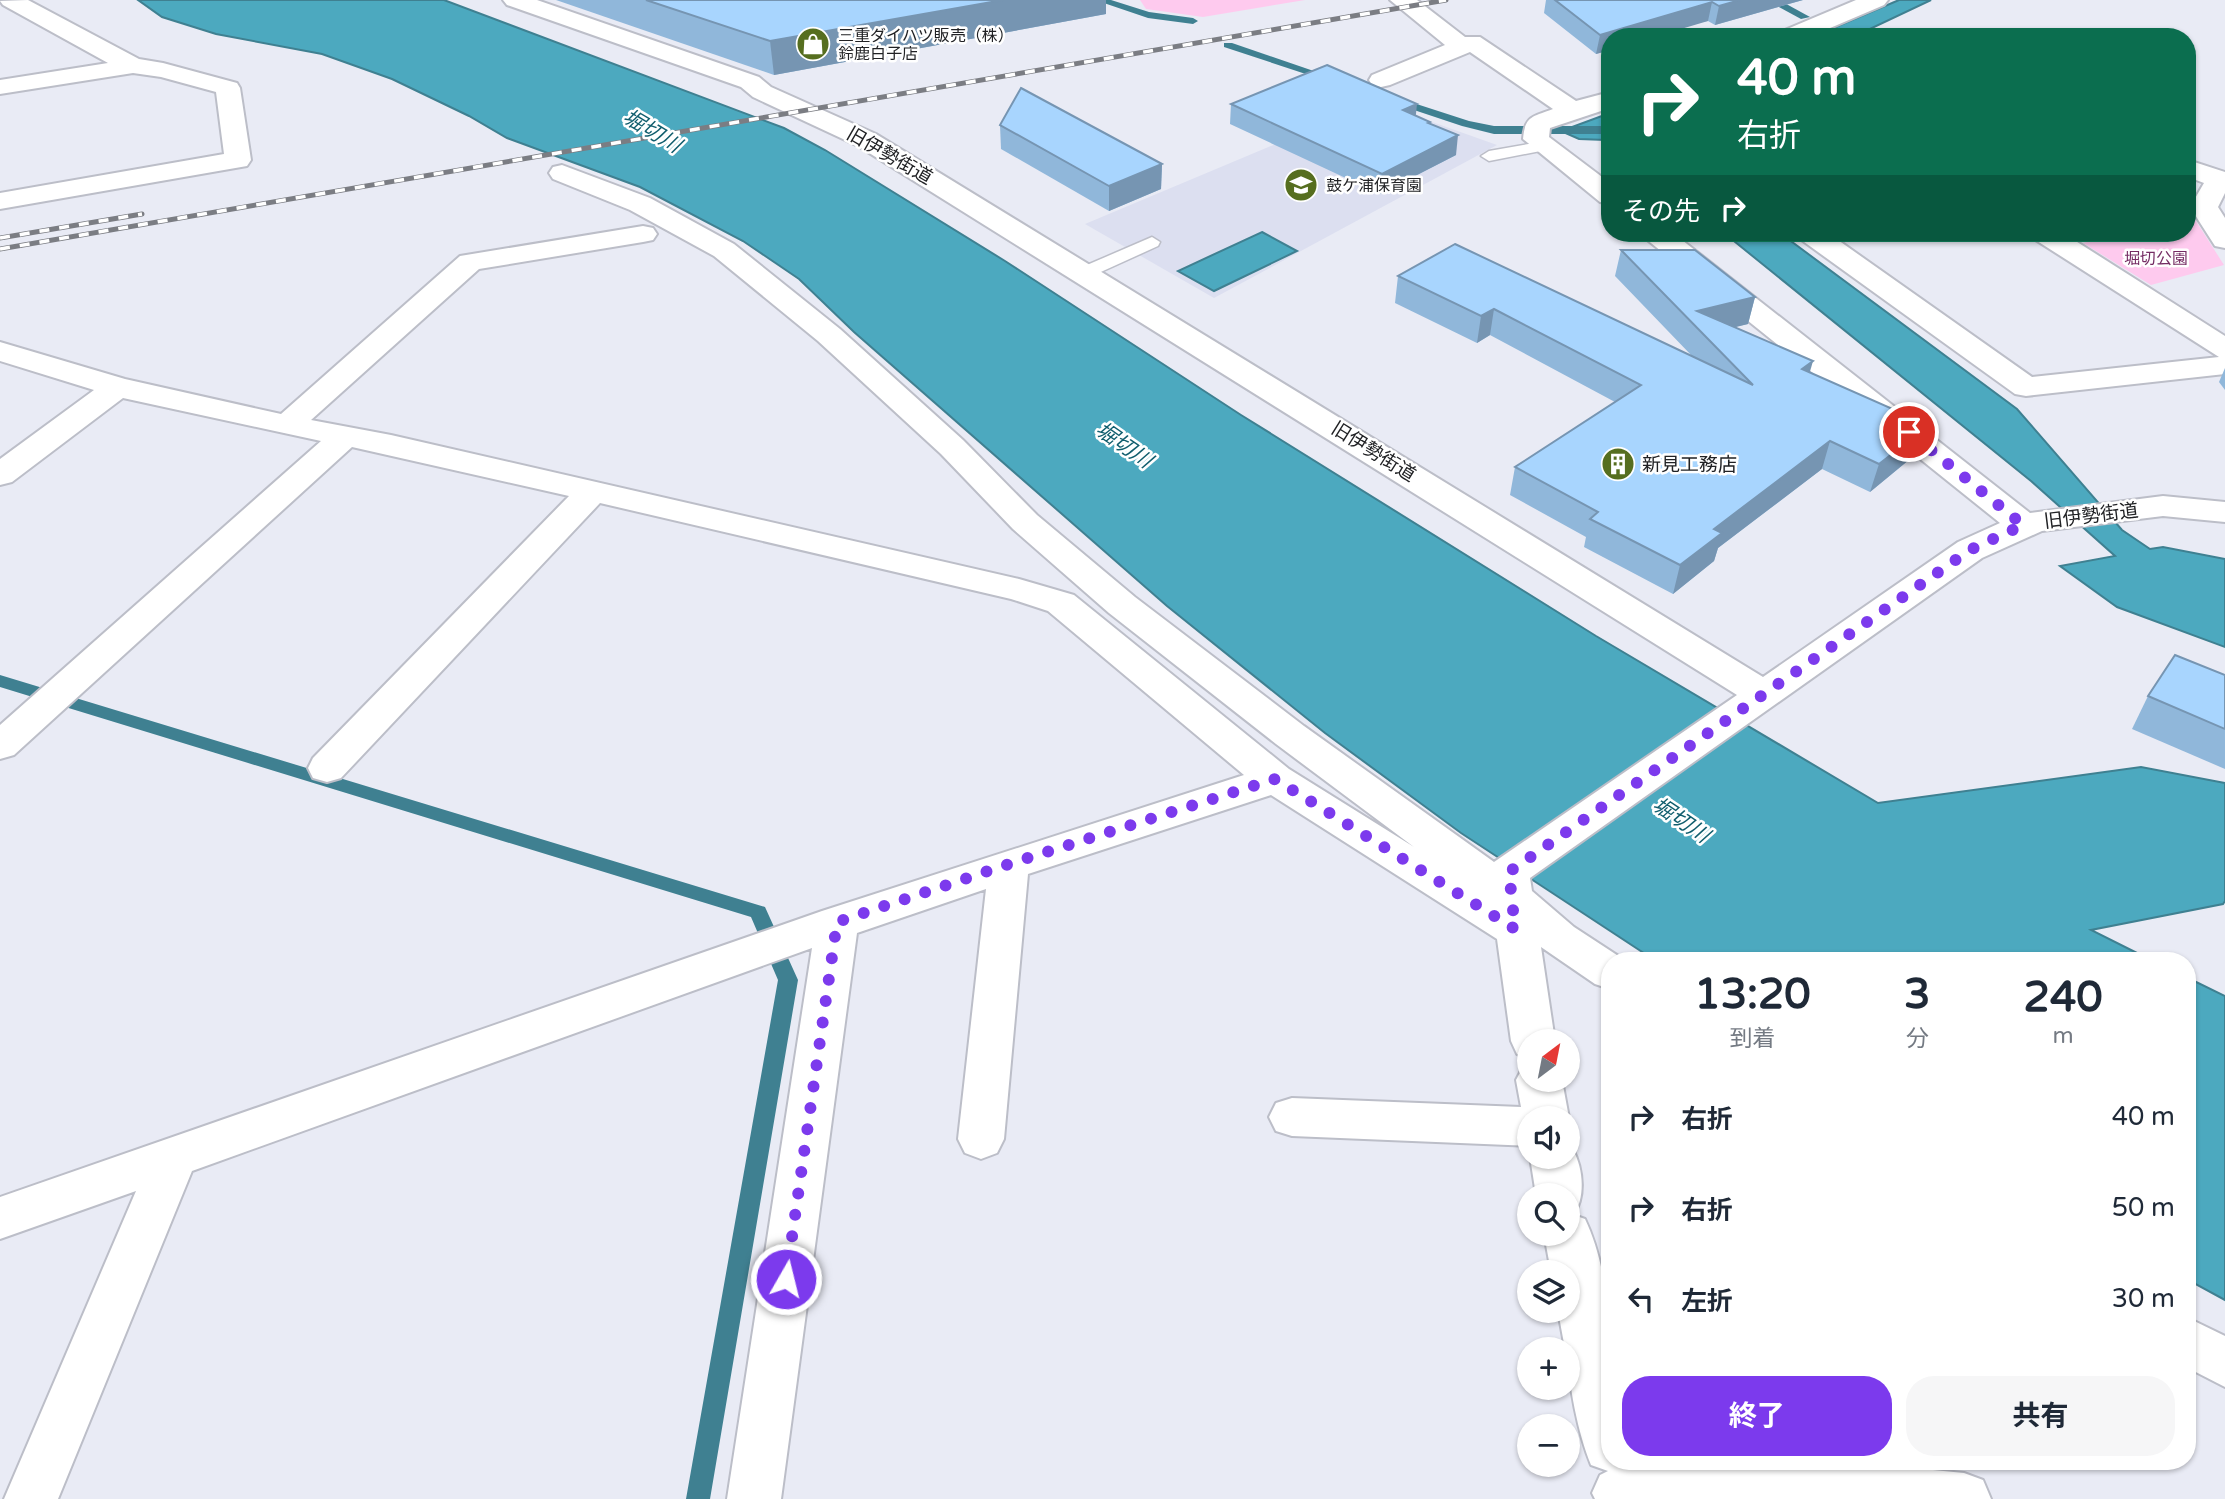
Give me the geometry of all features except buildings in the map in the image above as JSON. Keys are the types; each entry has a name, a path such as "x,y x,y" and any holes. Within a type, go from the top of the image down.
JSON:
{"street":[{"path":"0,1 10,0 133,66"},
{"name":"旧伊勢街道","path":"515,0 750,82 762,92 867,140 1086,272 1765,695 1970,550 2033,523 2163,506 2225,512"},
{"path":"1402,0 1462,46"},
{"path":"1819,28 1876,0"},
{"path":"1381,80 1472,42 1572,110"},
{"path":"0,88 133,66 163,70 228,88 238,160 0,201"},
{"path":"1601,102 1572,110 1540,136 1601,189"},
{"path":"2196,170 2222,178 2204,207 2225,240"},
{"path":"562,173 640,204 724,250 829,335 953,447 1025,522 1122,605 1559,938 1601,966"},
{"path":"287,425 470,262 643,234"},
{"path":"1667,242 1993,498 2033,523"},
{"path":"1824,242 2026,387 2225,365"},
{"path":"2058,242 2225,349"},
{"path":"0,351 117,387 592,492 1006,587 1061,603 1275,779 1512,900"},
{"path":"0,475 117,387"},
{"path":"0,746 346,436"},
{"path":"327,768 592,492"},
{"path":"2127,511 2225,532"},
{"path":"1512,900 1765,695"},
{"path":"0,1218 173,1159 732,958 1009,864 1275,779"},
{"path":"981,1139 1009,864"},
{"path":"1512,900 1531,1029"},
{"path":"754,1499 825,927"},
{"path":"1292,1117 1517,1126"},
{"path":"31,1499 173,1159"},
{"path":"1570,1246 1601,1400"},
{"path":"2196,1346 2225,1363"},
{"path":"1616,1475 1964,1499"}],"lane":[{"path":"1489,156 1540,136"},
{"path":"1086,272 1152,242"}],"shaded area":[{"name":"鼓ケ浦保育園","path":"1376,102 1497,145 1214,298 1085,224"}],"green space":[{"path":"1140,0 1305,0 1203,17 1146,9"},
{"name":"堀切公園","path":"2196,221 2224,265 2151,285 2083,243 2196,242"}],"water":[{"name":"堀切川","path":"138,0 444,0 784,128 825,150 1005,261 1241,415 1596,636 1878,803 2141,767 2225,783 2225,901 2223,904 2091,930 2135,952 1642,952 1461,833 1325,733 1167,606 854,332 799,279 743,241 640,187 507,138 469,116 392,79 322,54 216,34 162,17"},
{"path":"1899,0 1931,0 1872,28 1833,28"},
{"path":"1601,116 1601,140 1579,139 1561,131"},
{"path":"1262,232 1297,251 1214,291 1178,271"},
{"path":"1735,242 1792,242 2017,409 2122,530 2150,549 2163,547 2225,559 2225,647 2117,607 2060,566 2115,556 2031,481"},
{"path":"2196,982 2225,996 2225,1300 2196,1284"}],"waterway":[{"path":"1100,0 1148,15 1193,21"},
{"path":"1771,0 1805,17"},
{"path":"1228,45 1331,79"},
{"path":"1394,100 1466,124 1494,130 1601,130"},
{"path":"0,681 758,912 788,980 698,1499"}],"railway":[{"path":"0,249 1446,0"},
{"path":"0,238 142,214"}],"place":[{"name":"三重ダイハツ販売（株） 鈴鹿白子店","path":"813,44"},
{"name":"鼓ケ浦保育園","path":"1301,185"},
{"name":"新見工務店","path":"1618,464"}],"route":[{"path":"786,1279 837,922 1275,779 1515,929 1509,872 1970,550 2023,525 1909,432"}]}
